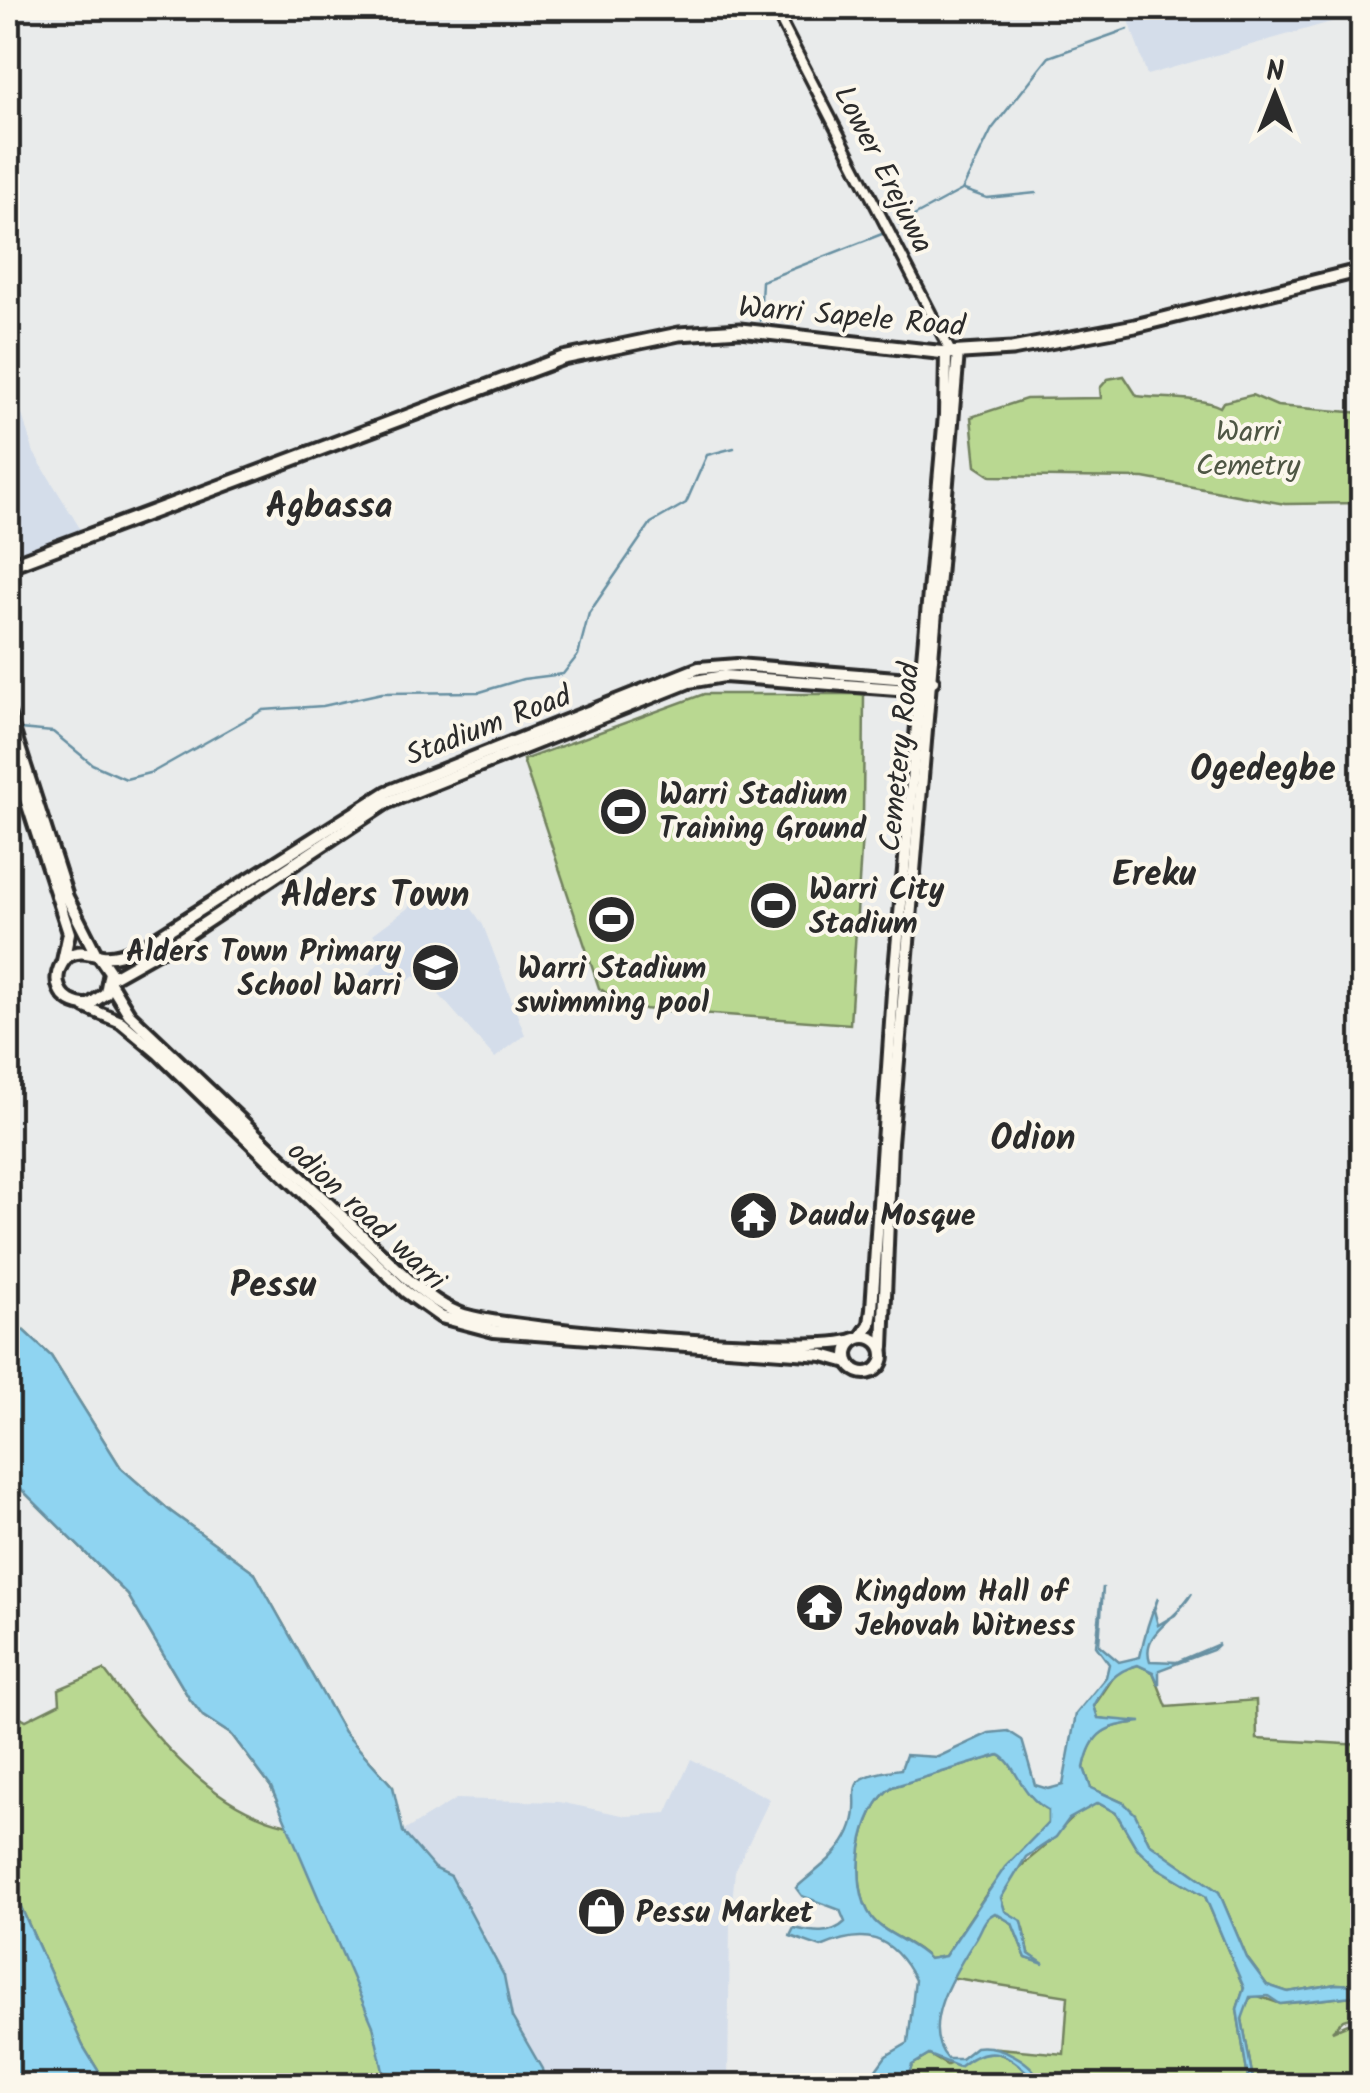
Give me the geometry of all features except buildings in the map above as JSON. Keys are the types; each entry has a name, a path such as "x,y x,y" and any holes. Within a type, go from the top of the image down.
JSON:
{"highway":[{"name":"Warri Sapele Road","path":"8,566 563,358 679,334 740,330 952,352 1053,343 1362,270"}],"main road":[{"name":"Cemetery Road","path":"882,1348 891,1143 952,352"},
{"name":"Stadium Road","path":"97,955 132,950 182,924 409,781 699,668 737,665 926,686"},
{"name":"Stadium Road","path":"110,981 400,796 690,682 724,676 926,686"},
{"name":"Cemetery Road","path":"858,1338 870,1324 872,1308 926,686"},
{"path":"8,714 66,897 110,981 99,1000 79,1005 58,988 56,977 69,933 8,743"},
{"path":"62,961 74,953 97,955"},
{"name":"odion road warri","path":"110,981 128,1014 412,1283 450,1309 494,1320 760,1345 827,1345 858,1338"},
{"name":"odion road warri","path":"79,1005 132,1031 206,1095 406,1292 441,1317 494,1331 824,1355 848,1362"},
{"path":"858,1338 874,1338 882,1348 882,1364 873,1372 861,1372 848,1362 848,1347 858,1338"}],"street":[{"name":"Lower Erejuwa","path":"774,8 952,352"}],"shaded area":[{"path":"1125,8 1362,8 1362,13 1147,75"},
{"path":"20,408 34,453 81,530 74,537 8,559 8,411"},
{"name":"Alders Town Primary School Warri","path":"443,882 466,900 483,925 525,1035 495,1058 435,990 414,976 387,999 362,980 389,953 373,934"},
{"name":"Pessu Market","path":"691,1759 770,1799 735,1871 730,1924 728,2085 545,2085 542,2069 512,2017 504,1976 451,1876 434,1868 402,1832 456,1799 559,1802 627,1816 667,1813"}],"green space":[{"name":"Warri Cemetry","path":"1124,376 1137,396 1192,400 1220,407 1223,402 1252,395 1277,406 1362,413 1362,503 1285,504 1144,478 991,476 976,466 971,417 1026,399 1101,398 1100,388 1108,379"},
{"path":"704,694 864,694 863,818 850,1024 629,1008 599,988 523,760"},
{"path":"8,1316 51,1356 121,1468 170,1511 254,1572 344,1732 393,1787 421,2085 107,2085 83,2046 8,1878 8,1710 26,1720 60,1703 59,1689 104,1670 162,1742 207,1785 259,1816 288,1825 271,1787 232,1735 203,1716 189,1698 128,1595 8,1476"},
{"path":"1138,1665 1153,1672 1167,1707 1256,1700 1257,1739 1362,1745 1362,1985 1336,1984 1288,1992 1267,1985 1247,1958 1219,1892 1149,1843 1135,1814 1124,1803 1091,1788 1084,1768 1094,1740 1105,1730 1133,1723 1098,1718 1094,1706 1117,1672"},
{"path":"999,1755 1010,1764 1031,1796 1048,1810 1048,1823 989,1890 945,1956 929,1959 878,1924 865,1904 859,1868 865,1829 881,1798 892,1787"},
{"path":"1098,1803 1116,1813 1136,1847 1158,1868 1205,1896 1244,1988 1237,2009 1249,2085 1042,2085 1039,2077 998,2048 1064,2054 1068,1996 949,1977 989,1915 995,1913 1012,1923 1026,1958 1040,1962 1029,1954 1024,1928 1005,1911 1001,1899 1024,1863 1073,1817"},
{"path":"1255,1995 1281,2004 1362,1995 1362,2014 1343,2020 1332,2031 1362,2018 1362,2085 1254,2085 1242,2019 1245,2002"},
{"path":"980,2051 1014,2060 1038,2085 905,2086 912,2065 929,2055 947,2065"}],"water":[{"path":"8,1316 51,1356 121,1468 170,1511 254,1572 344,1732 393,1787 403,1832 434,1868 451,1876 504,1976 512,2017 542,2069 545,2085 386,2085 373,2026 271,1787 232,1735 203,1716 189,1698 128,1595 8,1476"},
{"path":"1103,1587 1099,1645 1119,1662 1140,1657 1148,1627 1158,1598 1154,1610 1158,1625 1172,1617 1150,1642 1150,1661 1177,1662 1219,1644 1213,1650 1159,1670 1159,1685 1153,1672 1138,1665 1111,1680 1094,1706 1098,1718 1142,1722 1110,1728 1096,1738 1084,1768 1091,1788 1124,1803 1135,1814 1149,1843 1219,1892 1247,1958 1267,1985 1288,1992 1336,1984 1362,1985 1362,1995 1280,2004 1268,1996 1250,1997 1242,2019 1254,2085 1249,2085 1237,2009 1244,1988 1205,1896 1158,1868 1136,1847 1116,1813 1098,1803 1069,1819 1056,1837 1026,1857 1001,1898 1005,1911 1022,1921 1029,1954 1044,1964 1026,1958 1012,1923 995,1913 986,1920 960,1964 939,2014 940,2046 948,2059 961,2059 976,2047 995,2048 1024,2062 1042,2085 1004,2055 984,2053 959,2067 929,2055 912,2065 905,2085 865,2085 886,2056 908,2043 915,1980 897,1953 876,1939 851,1938 821,1947 790,1936 794,1928 827,1931 845,1922 840,1910 802,1896 796,1888 830,1859 847,1837 858,1783 878,1773 901,1769 906,1755 938,1757 989,1733 1008,1731 1022,1740 1035,1785 1048,1789 1063,1785 1076,1714 1106,1677 1109,1664 1096,1646","holes":["999,1755 1030,1796 1048,1810 1048,1823 1005,1867 945,1956 929,1959 877,1924 865,1904 859,1868 865,1829 872,1812 892,1787"]},
{"path":"8,1878 83,2046 107,2085 8,2085"}],"waterway":[{"path":"899,224 962,190 992,129 1049,57 1128,29"},
{"path":"964,190 987,198 1036,193"},
{"path":"760,321 762,281 882,234"},
{"path":"20,729 53,732 92,764 126,779 153,772 263,710 323,706 382,693 480,692 523,679 563,674 578,655 589,613 651,523 686,503 707,455 734,448"}],"place":[{"name":"Warri Stadium Training Ground","path":"624,811"},
{"name":"Warri City Stadium","path":"774,906"},
{"name":"Warri Stadium swimming pool","path":"612,919"},
{"name":"Alders Town Primary School Warri","path":"436,968"},
{"name":"Daudu Mosque","path":"753,1215"},
{"name":"Kingdom Hall of Jehovah Witness","path":"820,1608"},
{"name":"Pessu Market","path":"601,1912"}],"district":[{"name":"Agbassa","path":"329,505"},
{"name":"Ogedegbe","path":"1263,768"},
{"name":"Ereku","path":"1154,873"},
{"name":"Alders Town","path":"375,894"},
{"name":"Odion","path":"1033,1137"},
{"name":"Pessu","path":"273,1284"}]}
